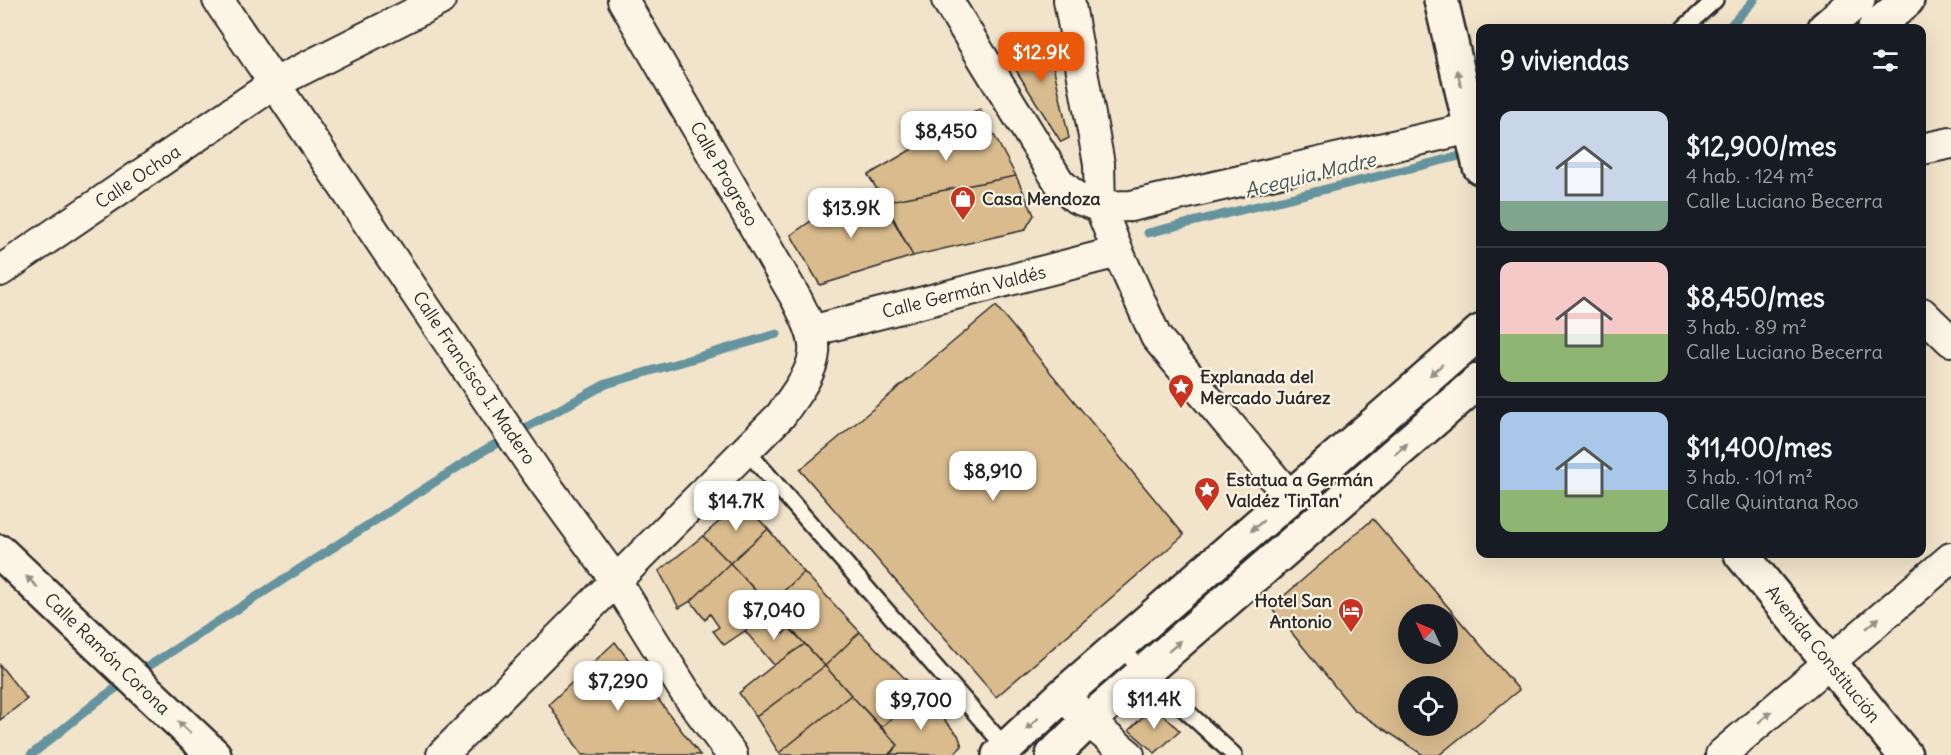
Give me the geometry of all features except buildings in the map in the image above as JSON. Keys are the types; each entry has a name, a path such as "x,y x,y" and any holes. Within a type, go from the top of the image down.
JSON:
{"main road":[{"path":"1441,0 1474,129"},
{"path":"1830,24 1858,0"},
{"path":"1880,24 1907,0"},
{"path":"1002,752 1063,694 1476,335"},
{"path":"1053,755 1088,721 1476,383"},
{"name":"Calle Ramón Corona","path":"0,552 214,755"},
{"name":"Avenida Constitución","path":"1744,558 1905,755"}],"street":[{"name":"Calle Francisco I. Madero","path":"218,0 535,470 615,581 684,690 732,755"},
{"name":"Calle Ochoa","path":"0,271 275,83 440,0"},
{"name":"Calle Progreso","path":"623,0 797,300 813,342"},
{"path":"947,0 1059,182 1076,198 1100,207 1131,206 1474,129"},
{"path":"1070,0 1099,164 1100,207 1118,252 1156,337 1278,483"},
{"path":"1926,148 1951,143"},
{"name":"Calle Germán Valdés","path":"813,342 1118,252"},
{"path":"1926,317 1951,341"},
{"path":"454,751 615,581 781,415 804,381 813,342"},
{"path":"1721,755 1951,558"},
{"path":"1063,694 1088,721 1129,755"}],"lane":[{"path":"1688,24 1715,0"},
{"path":"746,450 1002,752"},
{"path":"1119,646 1234,755"}],"waterway":[{"name":"Acequia Madre","path":"1732,24 1754,0"},
{"name":"Acequia Madre","path":"1148,233 1472,153"},
{"path":"138,673 483,451 606,384 777,334"},
{"path":"31,755 126,681"}],"place":[{"name":"Casa Mendoza","path":"963,222"},
{"name":"Explanada del Mercado Juárez","path":"1181,410"},
{"name":"Estatua a Germán Valdéz 'TinTan'","path":"1207,513"},
{"name":"Hotel San Antonio","path":"1351,634"}]}
